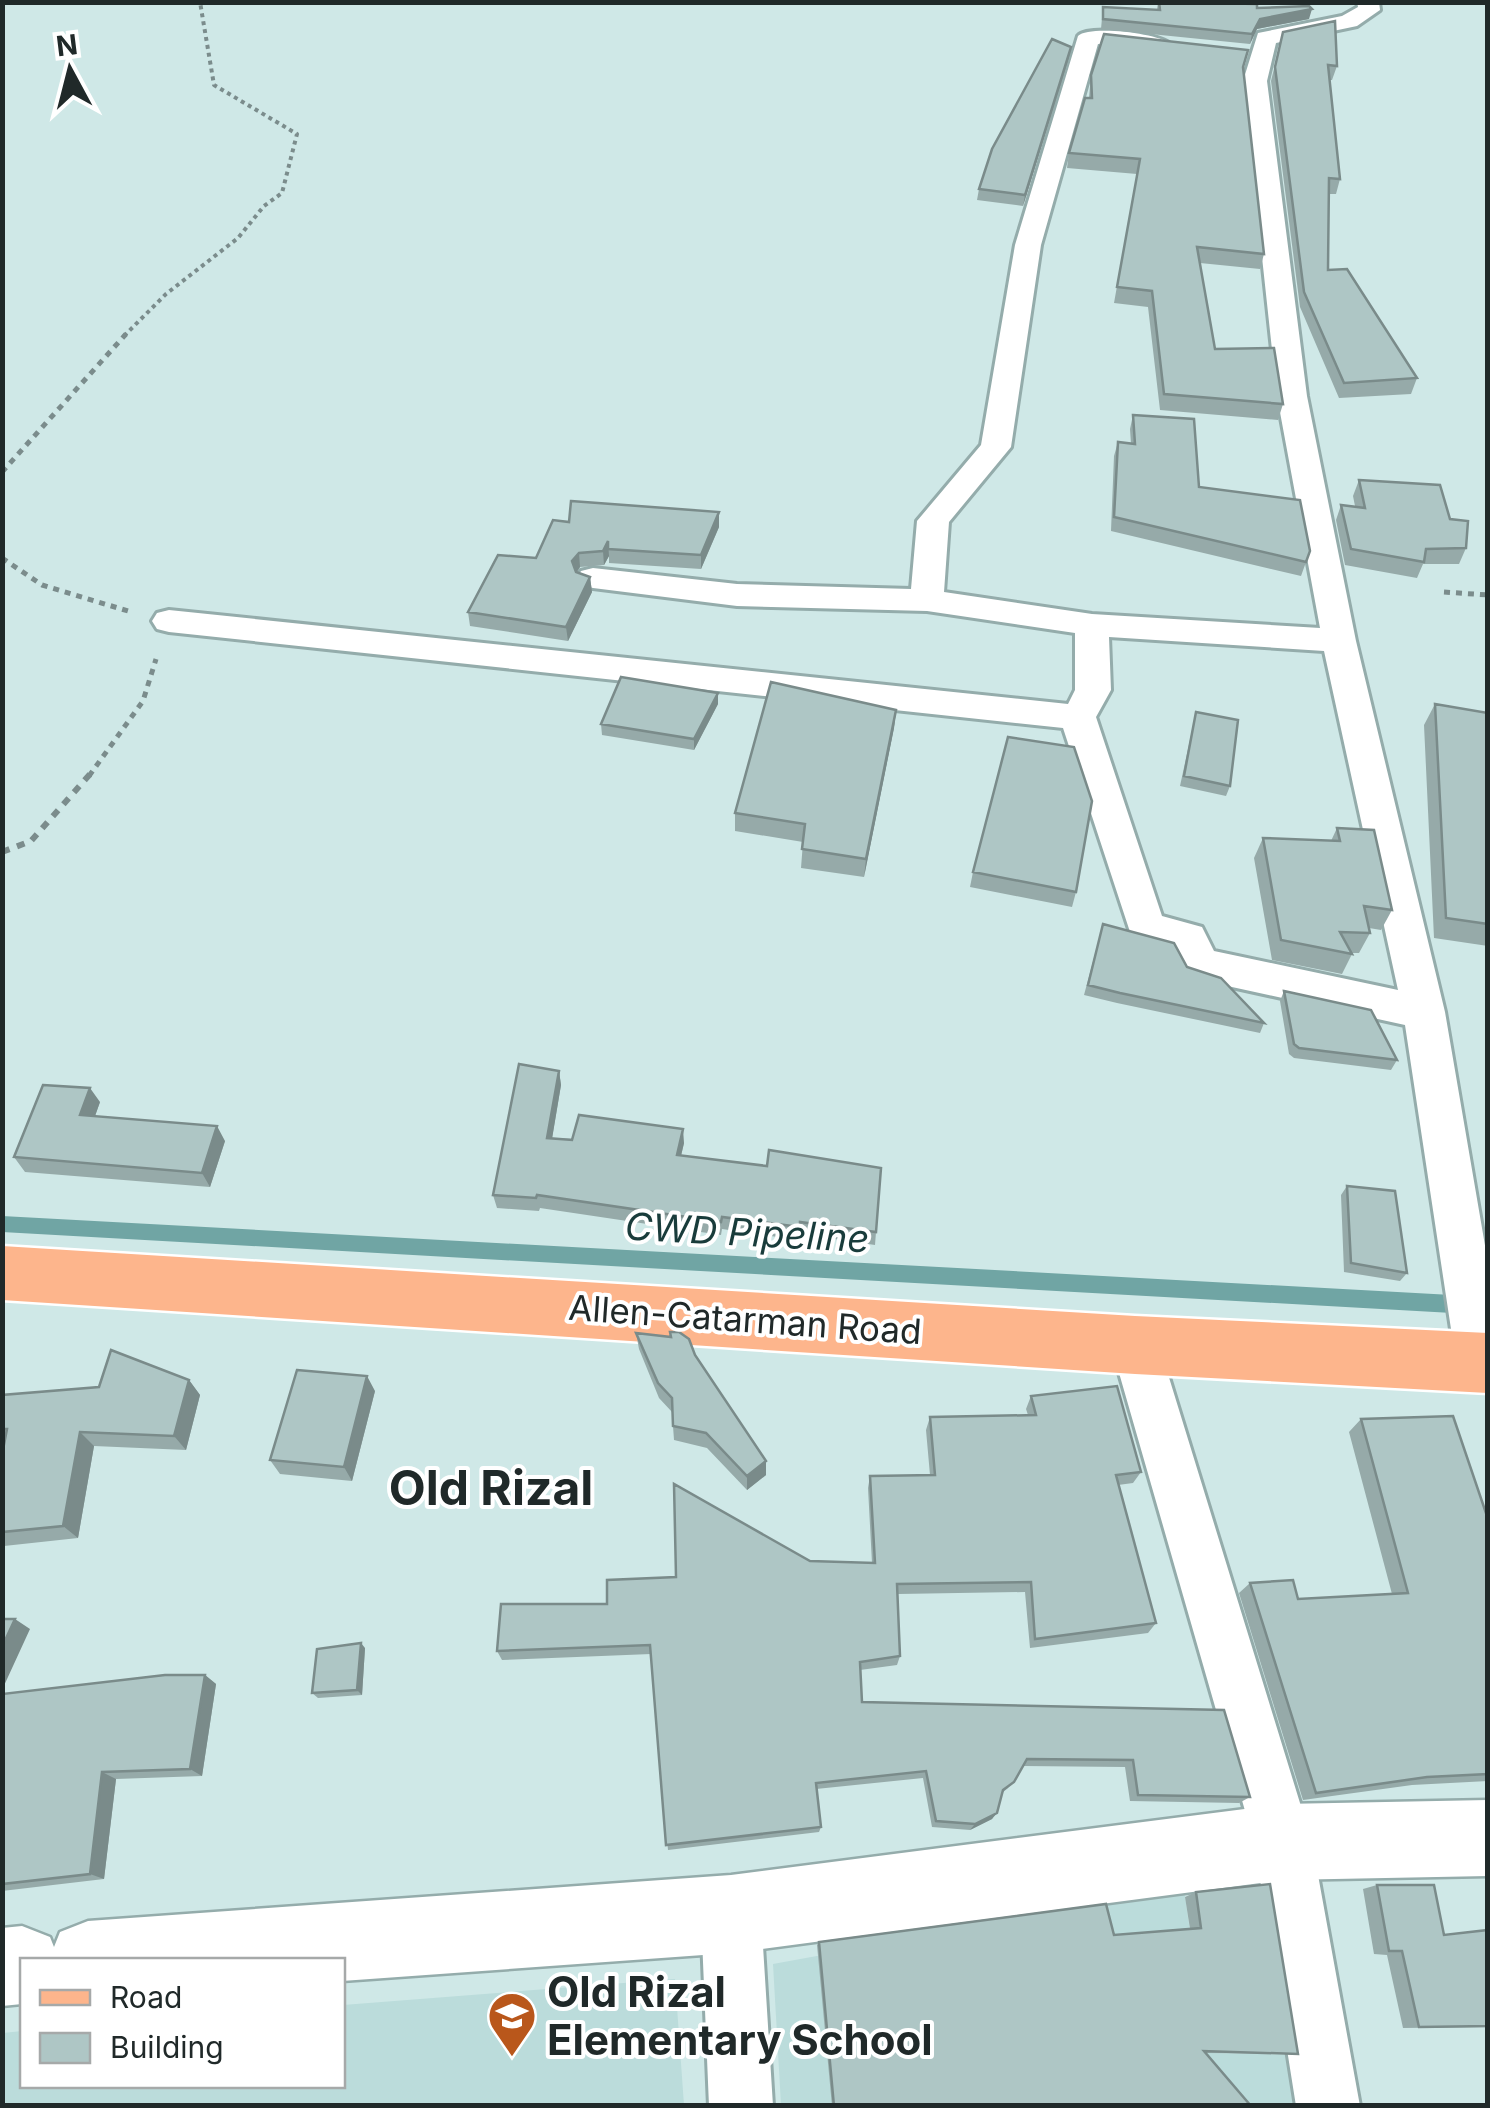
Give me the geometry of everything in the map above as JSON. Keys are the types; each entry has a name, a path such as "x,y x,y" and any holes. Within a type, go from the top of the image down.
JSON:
{"main road":[{"name":"Allen-Catarman Road","path":"2,1272 1134,1345 1484,1363"}],"street":[{"path":"1368,2 1368,10 1349,21 1266,38 1251,55 1292,396 1339,642 1424,1012 1484,1363"},
{"path":"927,600 933,521 996,447 1028,244 1088,36 1184,47"},
{"path":"592,578 737,595 927,600 1092,625 1339,642"},
{"path":"168,621 1078,716"},
{"path":"1092,625 1093,690 1078,716 1146,928 1188,938 1200,964 1424,1012"},
{"path":"1134,1345 1282,1842 1328,2106"},
{"path":"116,1958 731,1914 1282,1842 1488,1838"},
{"path":"731,1914 741,2106"}],"path":[{"path":"2,472 121,338 166,294 238,238 264,206 282,193 297,134 233,100 214,85 200,2"},
{"path":"2,558 10,570 87,601 168,621 143,700 106,756 31,841 2,852"},
{"path":"1444,592 1488,595"}],"shaded area":[{"path":"1184,1889 1207,2053 1305,2055 1314,2105 781,2105 773,1964"},
{"name":"Old Rizal Elementary School","path":"675,1979 684,2105 3,2105 3,2033 20,2031 20,2088 345,2088 345,2005"}],"building":[{"path":"1159,2 1312,9 1260,19 1252,34 1103,19 1103,7 1160,10"},
{"path":"1335,21 1337,66 1328,65 1340,179 1329,178 1328,270 1347,269 1417,378 1344,383 1304,292 1275,67 1283,32"},
{"path":"1104,34 1248,50 1243,67 1264,254 1197,247 1215,349 1274,348 1283,404 1164,394 1152,291 1117,287 1140,159 1069,153 1085,98 1092,98 1091,75"},
{"path":"1052,39 1071,47 1025,195 979,189 992,149"},
{"path":"1133,415 1194,419 1199,487 1300,500 1310,551 1306,562 1114,517 1118,442 1135,444"},
{"path":"1359,480 1440,485 1450,519 1468,521 1466,548 1426,549 1424,562 1351,549 1341,505 1365,508"},
{"path":"571,501 719,512 701,555 608,549 608,541 603,551 579,553 572,561 576,572 590,577 566,627 468,612 498,555 536,558 553,520 569,522"},
{"path":"621,677 718,693 694,739 601,724"},
{"path":"771,682 896,710 866,859 802,849 805,824 735,813"},
{"path":"1435,704 1488,713 1488,924 1446,918"},
{"path":"1196,712 1238,720 1230,786 1184,776"},
{"path":"1008,737 1074,747 1092,801 1076,892 973,872"},
{"path":"1337,828 1374,830 1392,910 1364,906 1370,933 1340,932 1352,954 1281,940 1263,838 1340,841"},
{"path":"1103,924 1174,943 1187,967 1221,978 1264,1023 1088,985"},
{"path":"1284,991 1371,1010 1397,1060 1299,1048 1294,1044"},
{"path":"519,1064 559,1071 547,1138 572,1140 579,1115 683,1129 677,1155 767,1166 769,1150 881,1168 876,1232 800,1222 800,1227 722,1217 721,1222 537,1195 493,1195"},
{"path":"43,1085 90,1088 80,1115 217,1126 202,1173 14,1157"},
{"path":"1347,1186 1395,1191 1407,1273 1351,1263"},
{"path":"670,1332 679,1332 689,1339 695,1355 766,1461 747,1476 706,1433 673,1426 672,1398 658,1383 636,1333 671,1337"},
{"path":"111,1350 189,1380 174,1436 80,1432 63,1526 2,1532 2,1455 7,1429 2,1429 2,1395 99,1387"},
{"path":"297,1370 367,1376 344,1467 270,1460"},
{"path":"1117,1386 1141,1472 1116,1475 1156,1623 1035,1639 1031,1582 897,1584 900,1656 860,1662 862,1702 1224,1710 1250,1797 1138,1795 1133,1760 1027,1759 1014,1782 1003,1790 997,1813 975,1824 936,1821 926,1771 816,1783 821,1827 666,1845 650,1645 497,1651 501,1604 607,1604 607,1580 676,1577 674,1484 810,1561 875,1563 870,1476 935,1475 930,1417 1036,1415 1031,1396"},
{"path":"1453,1416 1488,1519 1488,1774 1427,1777 1316,1793 1250,1583 1293,1580 1298,1599 1408,1593 1361,1419"},
{"path":"2,1619 15,1619 2,1647"},
{"path":"361,1643 357,1690 312,1693 317,1649"},
{"path":"165,1675 205,1675 190,1769 102,1772 90,1874 2,1884 2,1694"},
{"path":"1270,1884 1298,2054 1204,2051 1251,2106 834,2106 819,1942 1106,1904 1114,1935 1201,1928 1196,1892"},
{"path":"1377,1885 1434,1885 1444,1935 1488,1930 1488,2026 1419,2027 1402,1951 1389,1951"}],"waterway":[{"name":"CWD Pipeline","path":"2,1224 1470,1305"}],"place":[{"name":"Old Rizal Elementary School","path":"512,2058"}],"district":[{"name":"Old Rizal","path":"491,1488"}]}
